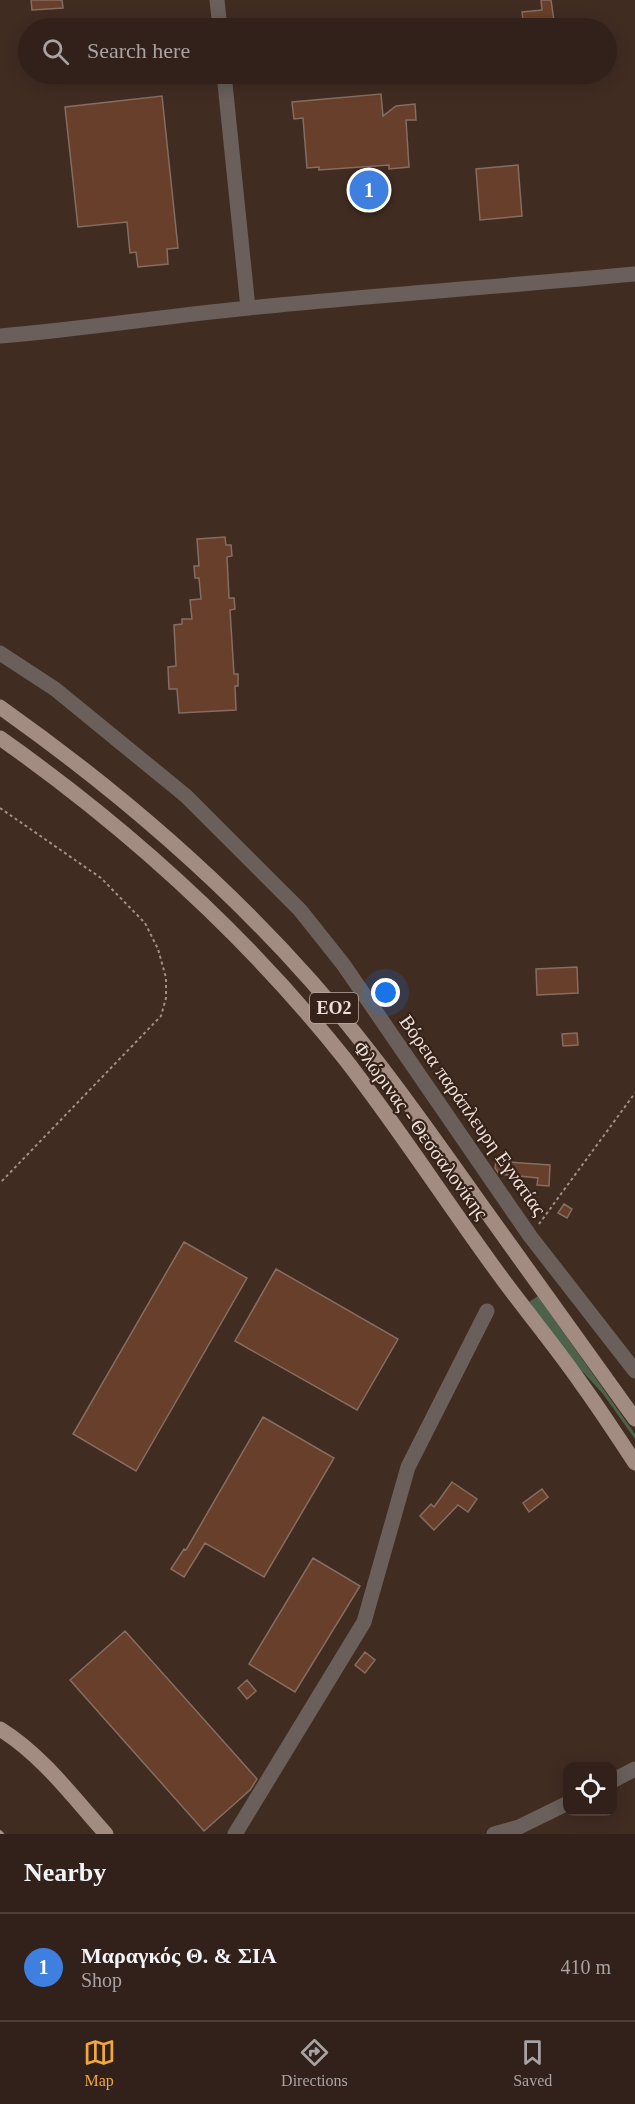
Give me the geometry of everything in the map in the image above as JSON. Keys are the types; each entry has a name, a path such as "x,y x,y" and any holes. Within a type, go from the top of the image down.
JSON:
{"main road":[{"name":"Φλώρινας - Θεσσαλονίκης","path":"0,707 68,756 178,846 255,920 311,981 364,1044 414,1111 635,1419"},
{"name":"Φλώρινας - Θεσσαλονίκης","path":"0,738 117,826 178,880 292,996 393,1124 504,1281 584,1386 635,1463"},
{"path":"0,1729 41,1762 106,1834"}],"street":[{"path":"217,0 219,18"},
{"path":"225,84 248,308"},
{"path":"0,336 71,330 248,308 635,274"},
{"name":"Βόρεια παράπλευρη Εγνατίας","path":"0,653 55,689 186,796 300,910 343,964 530,1236 635,1371"},
{"path":"235,1834 364,1622 408,1467 487,1311"},
{"path":"617,1778 635,1769"},
{"path":"494,1834 519,1827 563,1805"}],"path":[{"path":"0,808 101,878 116,893 145,923 158,949 166,978 166,998 161,1016 0,1183"},
{"path":"530,1236 635,1093"}],"green space":[{"path":"538,1296 635,1434 635,1439 603,1394 560,1347 529,1302"}],"building":[{"path":"31,0 62,0 63,8 32,10"},
{"path":"541,0 551,0 554,18 523,18 522,12 542,10"},
{"path":"381,94 383,116 396,106 415,104 416,120 406,120 409,167 389,169 389,165 319,170 319,167 307,168 303,118 294,119 292,102"},
{"path":"162,96 178,248 167,249 168,264 138,267 136,252 130,253 127,222 78,227 65,107"},
{"path":"518,165 522,216 480,220 476,169"},
{"path":"225,537 226,545 231,545 232,556 227,557 229,598 234,598 235,609 230,610 234,674 238,674 238,686 235,686 236,710 179,713 177,689 169,689 168,667 176,666 174,625 182,624 182,619 192,619 190,600 201,599 199,578 195,578 194,566 199,566 197,539"},
{"path":"577,967 578,993 537,995 536,969"},
{"path":"577,1033 578,1045 563,1046 562,1034"},
{"path":"496,1161 550,1165 549,1186 537,1185 538,1178 499,1174 495,1168"},
{"path":"564,1204 572,1209 567,1218 558,1213"},
{"path":"184,1242 247,1278 136,1471 73,1434"},
{"path":"276,1269 398,1339 357,1410 235,1341"},
{"path":"263,1417 334,1458 264,1577 205,1543 184,1577 171,1569 184,1549 186,1550"},
{"path":"452,1482 477,1499 468,1512 458,1505 434,1530 420,1516 431,1504 434,1507"},
{"path":"542,1489 548,1497 529,1512 523,1503"},
{"path":"313,1558 360,1586 295,1692 249,1664"},
{"path":"125,1631 257,1779 250,1790 204,1831 70,1680"},
{"path":"365,1652 375,1660 365,1673 355,1665"},
{"path":"247,1680 256,1691 247,1699 238,1688"}],"place":[{"name":"Μαραγκός Θ. & ΣΙΑ","path":"369,190"}]}
